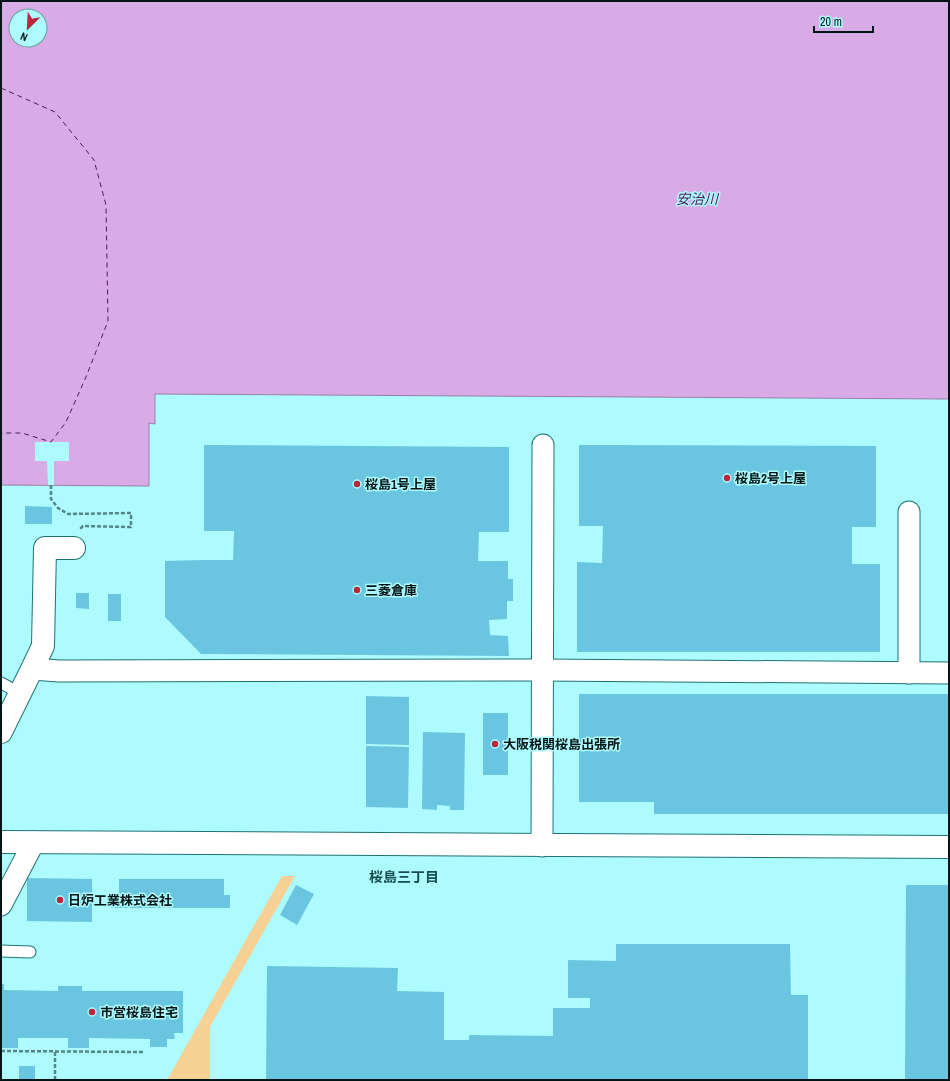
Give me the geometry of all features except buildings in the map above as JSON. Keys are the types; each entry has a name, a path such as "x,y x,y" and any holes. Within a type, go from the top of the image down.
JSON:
{"street":[{"path":"542,846 543,445"},
{"path":"909,512 909,673"},
{"path":"1,732 43,646 45,548 74,548"},
{"path":"32,669 59,671 542,670 949,673"},
{"path":"1,842 949,847"},
{"path":"1,905 34,842"}],"lane":[{"path":"1,683 20,693"},
{"path":"1,951 30,952"}],"path":[{"path":"51,485 51,499 58,508 68,514 131,513 131,527 83,526"},
{"path":"1,1051 145,1052"},
{"path":"55,1080 56,1052"}],"shaded area":[{"path":"282,876 295,876 210,1027 210,1080 167,1080"}],"water":[{"name":"安治川","path":"1,1 949,1 949,399 155,394 155,424 149,423 149,486 1,485"}],"pier":[{"path":"35,442 69,442 69,461 54,461 54,485 48,485 47,461 35,461"}],"ferry route":[{"path":"1,88 55,112 94,160 106,205 108,321 66,422 51,442 22,433 1,433"}],"place":[{"name":"桜島2号上屋","path":"727,478"},
{"name":"桜島1号上屋","path":"357,484"},
{"name":"三菱倉庫","path":"357,590"},
{"name":"大阪税関桜島出張所","path":"495,744"},
{"name":"日炉工業株式会社","path":"60,900"},
{"name":"市営桜島住宅","path":"92,1012"}],"district":[{"name":"桜島三丁目","path":"404,877"}]}
